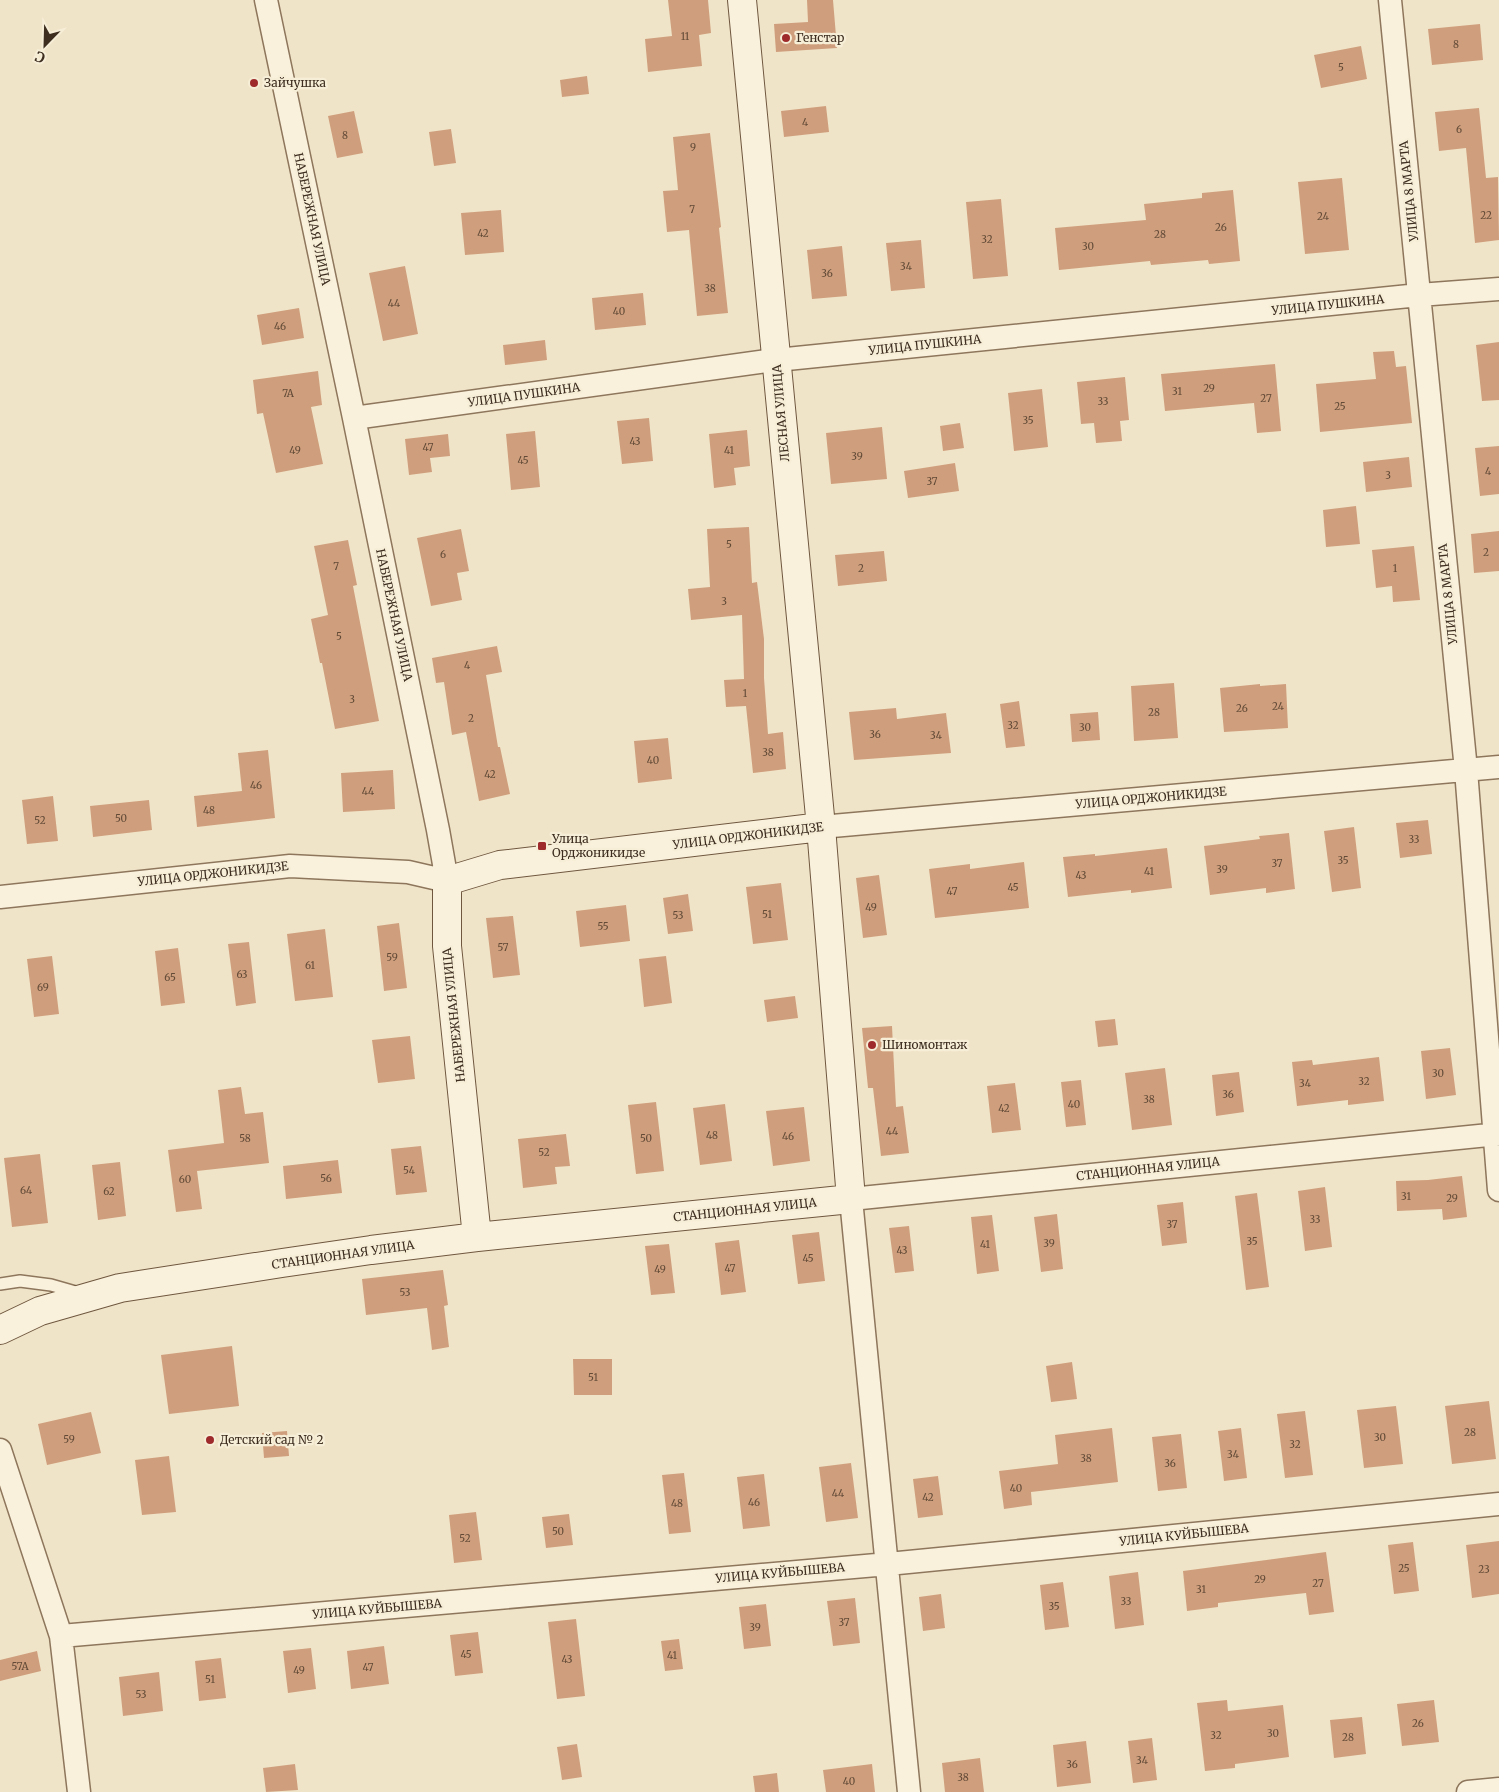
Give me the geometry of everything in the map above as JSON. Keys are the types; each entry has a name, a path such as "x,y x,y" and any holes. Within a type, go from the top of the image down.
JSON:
{"main road":[{"name":"ЛЕСНАЯ УЛИЦА","path":"742,0 821,827 851,1199"},
{"name":"УЛИЦА ОРДЖОНИКИДЗЕ","path":"447,881 500,865 821,827"},
{"name":"НАБЕРЕЖНАЯ УЛИЦА","path":"447,881 447,946 477,1237"},
{"name":"СТАНЦИОННАЯ УЛИЦА","path":"0,1330 40,1311 120,1288 370,1250 477,1237 851,1199"}],"street":[{"name":"НАБЕРЕЖНАЯ УЛИЦА","path":"266,0 354,418 447,881"},
{"name":"УЛИЦА 8 МАРТА","path":"1390,0 1466,770 1497,1134 1499,1190"},
{"name":"УЛИЦА ПУШКИНА","path":"354,418 776,360 1419,295 1499,289"},
{"name":"УЛИЦА ОРДЖОНИКИДЗЕ","path":"821,827 1499,767"},
{"name":"УЛИЦА ОРДЖОНИКИДЗЕ","path":"0,898 290,866 408,872 447,881"},
{"name":"СТАНЦИОННАЯ УЛИЦА","path":"851,1199 1497,1134"},
{"path":"851,1199 909,1792"},
{"path":"0,1450 61,1636 78,1792"},
{"name":"УЛИЦА КУЙБЫШЕВА","path":"61,1636 888,1564 1499,1504"},
{"path":"1468,1792 1499,1789"}],"lane":[{"path":"0,1284 20,1281 50,1285 92,1296"}],"building":[{"path":"668,0 708,0 711,33 699,35 702,66 648,72 645,39 672,36"},
{"path":"807,0 833,0 837,48 776,52 774,24 808,22"},
{"path":"1480,24 1483,60 1432,65 1428,29"},
{"path":"1361,46 1367,79 1321,88 1314,55"},
{"path":"587,76 589,94 562,97 560,80"},
{"path":"826,106 829,132 784,137 781,111"},
{"path":"1479,108 1486,178 1498,177 1499,240 1475,243 1466,148 1439,151 1435,112"},
{"path":"354,111 363,153 337,158 328,116"},
{"path":"451,129 456,163 434,166 429,132"},
{"path":"710,133 721,227 719,228 728,313 697,316 689,230 667,232 663,191 678,190 673,137"},
{"path":"1342,178 1349,250 1305,254 1298,182"},
{"path":"1233,190 1240,261 1209,264 1208,260 1151,265 1150,261 1059,270 1055,228 1146,220 1144,204 1202,198 1202,193"},
{"path":"1001,199 1008,276 973,279 966,202"},
{"path":"501,210 504,252 465,255 461,213"},
{"path":"921,240 925,288 891,291 886,243"},
{"path":"842,246 847,296 812,299 807,250"},
{"path":"405,266 418,334 383,341 369,273"},
{"path":"643,293 646,325 595,330 592,298"},
{"path":"299,308 304,338 262,345 257,315"},
{"path":"545,340 547,360 505,365 503,345"},
{"path":"1499,342 1499,400 1482,401 1476,345"},
{"path":"1394,351 1396,367 1406,366 1412,423 1320,432 1316,384 1376,379 1373,352"},
{"path":"1275,364 1281,431 1257,433 1254,403 1165,411 1161,374"},
{"path":"318,371 322,405 311,407 323,464 276,473 263,413 257,414 253,380"},
{"path":"1125,377 1129,420 1120,421 1122,441 1096,443 1094,423 1081,424 1077,382"},
{"path":"1042,389 1048,447 1014,451 1008,393"},
{"path":"649,418 653,461 622,464 617,421"},
{"path":"960,423 964,448 943,451 940,426"},
{"path":"882,427 887,479 831,484 826,433"},
{"path":"747,430 750,466 734,468 736,485 714,488 709,434"},
{"path":"535,431 540,487 511,490 506,434"},
{"path":"448,434 450,456 430,458 432,472 409,475 405,439"},
{"path":"1499,446 1499,494 1480,496 1475,448"},
{"path":"1409,457 1412,487 1366,492 1363,462"},
{"path":"955,463 959,491 908,498 904,471"},
{"path":"1356,506 1360,544 1326,547 1323,510"},
{"path":"749,527 752,583 757,582 764,639 764,678 768,734 783,732 786,769 753,773 746,706 726,707 724,680 744,679 742,615 691,620 688,589 710,587 707,529"},
{"path":"461,529 469,571 457,573 462,600 431,606 417,538"},
{"path":"1499,531 1499,571 1474,573 1471,534"},
{"path":"348,540 357,585 353,586 379,721 335,729 311,619 328,615 314,546"},
{"path":"1414,546 1420,600 1393,602 1392,586 1376,588 1372,550"},
{"path":"884,551 887,581 838,586 835,555"},
{"path":"497,646 502,672 486,675 498,747 500,747 510,794 479,801 466,732 452,735 444,682 436,683 432,658"},
{"path":"1174,683 1178,738 1134,741 1131,686"},
{"path":"1260,684 1260,686 1286,684 1288,728 1224,732 1220,688"},
{"path":"1019,701 1025,746 1006,748 1000,704"},
{"path":"896,708 897,719 946,713 951,753 854,760 849,712"},
{"path":"1098,712 1100,740 1072,742 1070,714"},
{"path":"668,738 672,779 638,783 634,741"},
{"path":"268,750 275,818 197,827 194,796 242,791 238,753"},
{"path":"393,770 395,809 343,812 341,773"},
{"path":"53,796 58,841 27,844 22,800"},
{"path":"149,800 152,830 93,837 90,806"},
{"path":"1428,820 1432,854 1400,858 1396,823"},
{"path":"1354,827 1361,888 1332,892 1324,831"},
{"path":"1289,833 1295,889 1266,893 1266,888 1210,895 1204,846 1260,839 1259,836"},
{"path":"1167,848 1172,888 1131,893 1131,890 1068,897 1063,857 1095,854 1095,856"},
{"path":"1024,862 1029,908 935,918 929,869 970,864 970,869"},
{"path":"879,875 887,935 863,938 856,878"},
{"path":"781,883 788,940 753,944 746,887"},
{"path":"688,894 693,931 668,934 663,898"},
{"path":"626,905 630,941 580,947 576,911"},
{"path":"513,916 520,975 493,978 486,918"},
{"path":"399,923 407,988 384,991 377,926"},
{"path":"325,929 333,997 295,1001 287,934"},
{"path":"249,942 256,1003 236,1006 228,944"},
{"path":"178,948 185,1003 161,1006 155,951"},
{"path":"52,956 59,1014 34,1017 27,959"},
{"path":"666,956 672,1003 644,1007 639,959"},
{"path":"795,996 798,1018 767,1022 764,1000"},
{"path":"1115,1019 1118,1045 1098,1047 1095,1021"},
{"path":"892,1026 896,1107 903,1106 909,1153 881,1156 873,1088 868,1088 862,1028"},
{"path":"410,1036 415,1079 378,1083 372,1040"},
{"path":"1450,1048 1456,1095 1426,1099 1421,1051"},
{"path":"1379,1057 1384,1101 1348,1105 1348,1100 1297,1106 1292,1062 1312,1060 1313,1065"},
{"path":"1165,1068 1172,1125 1132,1130 1125,1073"},
{"path":"1239,1072 1244,1112 1216,1116 1212,1075"},
{"path":"1081,1080 1086,1125 1066,1127 1061,1082"},
{"path":"1015,1083 1021,1130 992,1133 987,1086"},
{"path":"241,1087 245,1114 263,1112 269,1163 197,1171 202,1209 176,1212 168,1150 224,1143 218,1090"},
{"path":"656,1102 664,1171 636,1174 628,1105"},
{"path":"725,1104 732,1161 700,1165 693,1108"},
{"path":"804,1107 810,1161 773,1166 766,1111"},
{"path":"566,1134 570,1166 555,1167 557,1184 523,1188 518,1139"},
{"path":"421,1146 427,1192 396,1195 391,1149"},
{"path":"40,1154 48,1223 12,1227 4,1158"},
{"path":"338,1160 342,1193 286,1199 283,1166"},
{"path":"120,1162 126,1216 98,1220 92,1165"},
{"path":"1462,1176 1467,1217 1443,1220 1442,1209 1397,1211 1396,1181"},
{"path":"1325,1187 1332,1247 1305,1251 1298,1191"},
{"path":"1257,1193 1269,1287 1246,1290 1235,1196"},
{"path":"1183,1202 1187,1243 1162,1246 1157,1205"},
{"path":"1057,1214 1063,1269 1041,1272 1034,1217"},
{"path":"992,1215 999,1271 977,1274 971,1217"},
{"path":"909,1226 914,1271 895,1273 889,1228"},
{"path":"819,1232 825,1281 798,1284 792,1235"},
{"path":"739,1240 746,1292 721,1295 715,1243"},
{"path":"669,1244 675,1293 651,1295 645,1246"},
{"path":"443,1270 448,1305 444,1306 449,1347 432,1350 427,1308 366,1315 362,1279"},
{"path":"232,1346 239,1406 169,1414 161,1355"},
{"path":"573,1359 612,1359 612,1395 574,1395"},
{"path":"1072,1362 1077,1399 1051,1402 1046,1366"},
{"path":"1489,1401 1496,1459 1452,1464 1445,1406"},
{"path":"1396,1406 1403,1464 1364,1468 1357,1410"},
{"path":"1305,1411 1313,1475 1285,1478 1277,1414"},
{"path":"91,1412 101,1453 47,1465 38,1424"},
{"path":"1112,1428 1118,1482 1031,1492 1032,1505 1004,1509 999,1471 1058,1464 1055,1435"},
{"path":"1241,1428 1247,1478 1224,1481 1218,1431"},
{"path":"287,1431 289,1456 264,1458 262,1433"},
{"path":"1181,1434 1187,1488 1158,1491 1152,1437"},
{"path":"169,1456 176,1512 142,1515 135,1460"},
{"path":"851,1463 858,1518 826,1522 819,1467"},
{"path":"684,1473 691,1532 669,1534 662,1475"},
{"path":"764,1474 770,1526 743,1529 737,1477"},
{"path":"938,1476 943,1515 918,1518 913,1479"},
{"path":"476,1512 482,1560 454,1563 449,1515"},
{"path":"569,1514 573,1545 546,1548 542,1517"},
{"path":"1499,1541 1499,1594 1472,1598 1466,1545"},
{"path":"1413,1542 1419,1591 1394,1594 1388,1545"},
{"path":"1326,1552 1334,1612 1309,1615 1306,1593 1218,1603 1218,1607 1187,1611 1183,1571"},
{"path":"1138,1572 1144,1625 1115,1629 1109,1576"},
{"path":"1063,1582 1069,1627 1045,1630 1040,1585"},
{"path":"941,1594 945,1628 923,1631 919,1597"},
{"path":"855,1598 860,1643 833,1646 827,1601"},
{"path":"766,1604 771,1646 744,1649 739,1607"},
{"path":"576,1619 585,1696 557,1699 548,1622"},
{"path":"478,1632 483,1673 455,1676 450,1635"},
{"path":"679,1639 683,1669 665,1671 661,1641"},
{"path":"384,1646 389,1684 351,1689 347,1651"},
{"path":"311,1648 316,1689 288,1693 283,1651"},
{"path":"37,1651 41,1671 0,1681 0,1660"},
{"path":"221,1658 226,1698 199,1701 195,1661"},
{"path":"159,1672 163,1711 123,1716 119,1677"},
{"path":"1227,1700 1228,1711 1283,1705 1289,1757 1235,1764 1235,1768 1205,1771 1197,1703"},
{"path":"1434,1700 1439,1742 1402,1746 1397,1704"},
{"path":"1362,1717 1366,1754 1334,1758 1330,1720"},
{"path":"1152,1738 1157,1780 1133,1783 1128,1741"},
{"path":"1086,1741 1091,1783 1057,1787 1053,1745"},
{"path":"577,1744 582,1777 562,1780 557,1747"},
{"path":"980,1758 984,1792 945,1792 942,1763"},
{"path":"295,1764 298,1790 266,1792 263,1768"},
{"path":"872,1764 875,1792 826,1792 823,1770"},
{"path":"777,1773 779,1792 755,1792 753,1776"}],"place":[{"name":"Генстар","path":"786,38"},
{"name":"Зайчушка","path":"254,83"},
{"name":"Улица Орджоникидзе","path":"542,846"},
{"name":"Шиномонтаж","path":"872,1045"},
{"name":"Детский сад № 2","path":"210,1440"}]}
